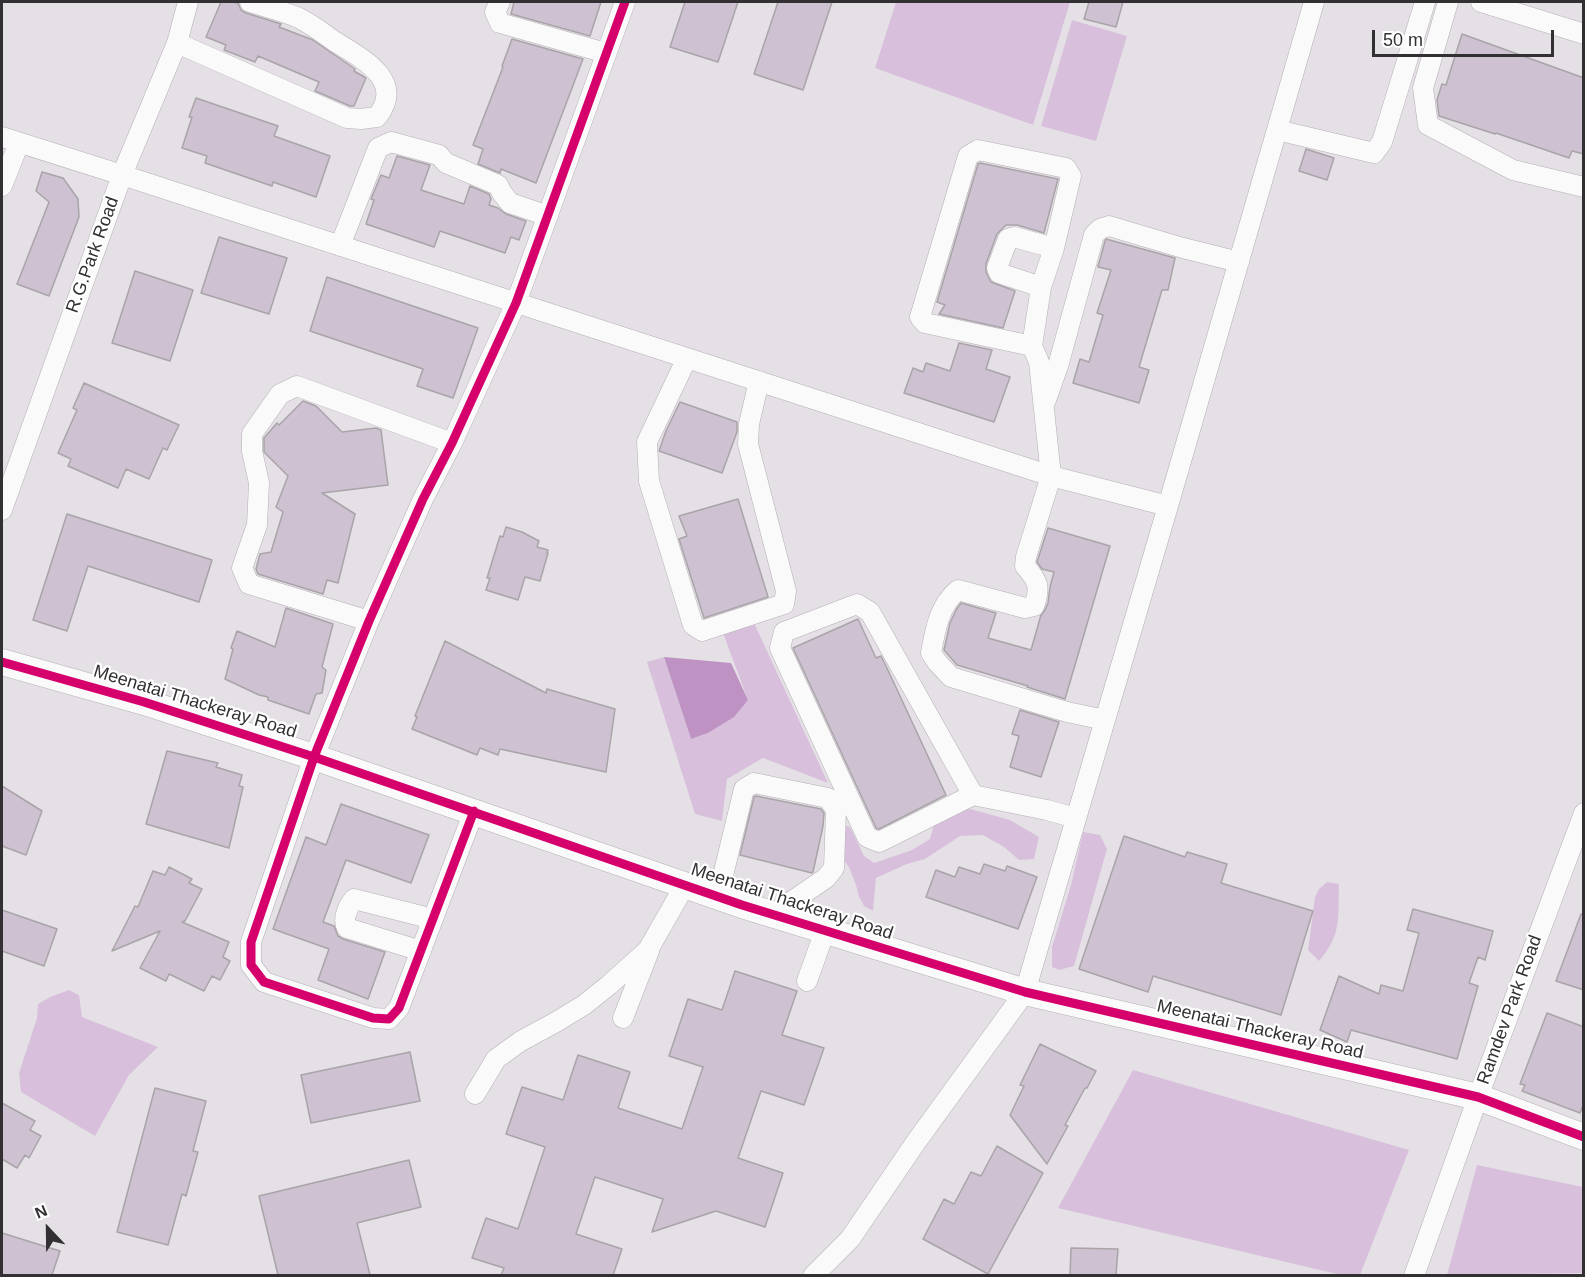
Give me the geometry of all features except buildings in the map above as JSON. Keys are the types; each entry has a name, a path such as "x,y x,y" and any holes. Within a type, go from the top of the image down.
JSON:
{"street":[{"name":"R.G.Park Road","path":"2,510 122,175 177,43 188,2"},
{"path":"177,43 347,118 377,117 385,107 386,88 383,79 375,69 299,19 250,2"},
{"path":"500,2 495,12 500,23 606,53"},
{"path":"474,811 399,1008 389,1019 374,1018 264,982 251,965 251,942 314,757 369,621 423,499 452,443 516,303 625,2"},
{"path":"813,1275 850,1239 916,1142 1025,992 1314,2"},
{"path":"1277,130 1374,153 1382,142 1425,2"},
{"path":"1448,2 1423,88 1428,125 1513,170 1584,187"},
{"path":"1481,2 1584,34"},
{"path":"2,186 10,140 1051,476 1168,506"},
{"path":"340,246 378,148 391,142 439,155 446,163 498,185 510,203 548,216"},
{"path":"1032,346 925,323 921,317 968,156 978,150 1066,168 1071,176 1054,248 1041,287 1032,346 1039,362 1051,476 1026,557 1025,566 1035,578 1039,592 1034,606 1025,608 958,590 951,596 936,624 931,653 951,677 1067,712 1105,720"},
{"path":"1044,405 1058,366 1094,235 1100,229 1109,226 1239,262"},
{"path":"1041,287 999,273 997,268 1008,239 1014,237 1054,248"},
{"path":"687,358 647,442 650,481 659,514 693,625 702,631 784,604 786,591 748,444 749,424 759,381"},
{"path":"369,621 249,584 242,568 257,525 259,483 252,451 252,434 280,394 297,386 452,443"},
{"path":"973,795 870,612 857,604 784,632 780,648 867,837 879,842 973,795 1076,818"},
{"name":"Meenatai Thackeray Road","path":"2,662 144,702 474,811 772,915 1025,992 1478,1097 1584,1137"},
{"path":"718,896 744,789 754,783 828,798 836,810 834,867 826,878 772,915"},
{"name":"Ramdev Park Road","path":"1414,1275 1478,1097 1582,823"},
{"path":"475,1094 495,1059 521,1041 584,1005 648,950 685,885"},
{"path":"421,951 347,928 345,918 354,899 433,919"},
{"path":"807,981 825,931"},
{"path":"623,1018 652,943"}],"shaded area":[{"path":"896,2 1070,2 1033,125 875,68"},
{"path":"1072,20 1127,36 1096,141 1041,126"},
{"path":"755,625 828,783 763,758 727,779 722,821 695,814 647,662 664,657 691,739 708,733 748,700 723,633"},
{"path":"664,657 731,663 748,700 734,717 708,733 691,739"},
{"path":"956,805 1010,820 1039,837 1034,859 1019,860 1004,847 983,835 960,836 925,859 907,864 876,878 873,911 864,906 849,867 835,849 840,824 850,827 864,856 874,863 912,850 930,839 935,821"},
{"path":"1083,832 1100,835 1107,849 1074,966 1059,970 1052,967 1052,947 1071,885"},
{"path":"1327,882 1339,884 1338,916 1332,943 1319,961 1308,950 1315,897 1319,889"},
{"path":"69,990 79,995 82,1017 158,1047 129,1075 95,1136 21,1092 19,1073 37,1018 38,1004"},
{"path":"1133,1070 1409,1150 1360,1275 1341,1275 1058,1208"},
{"path":"1477,1165 1583,1187 1583,1273 1447,1275"}],"cycle path":[{"path":"474,811 399,1008 389,1019 373,1018 264,982 251,965 251,942 314,757 369,621 423,499 452,443 516,303 625,2"},
{"path":"2,662 144,702 314,757 742,905 1025,992 1478,1097 1584,1137"}]}
